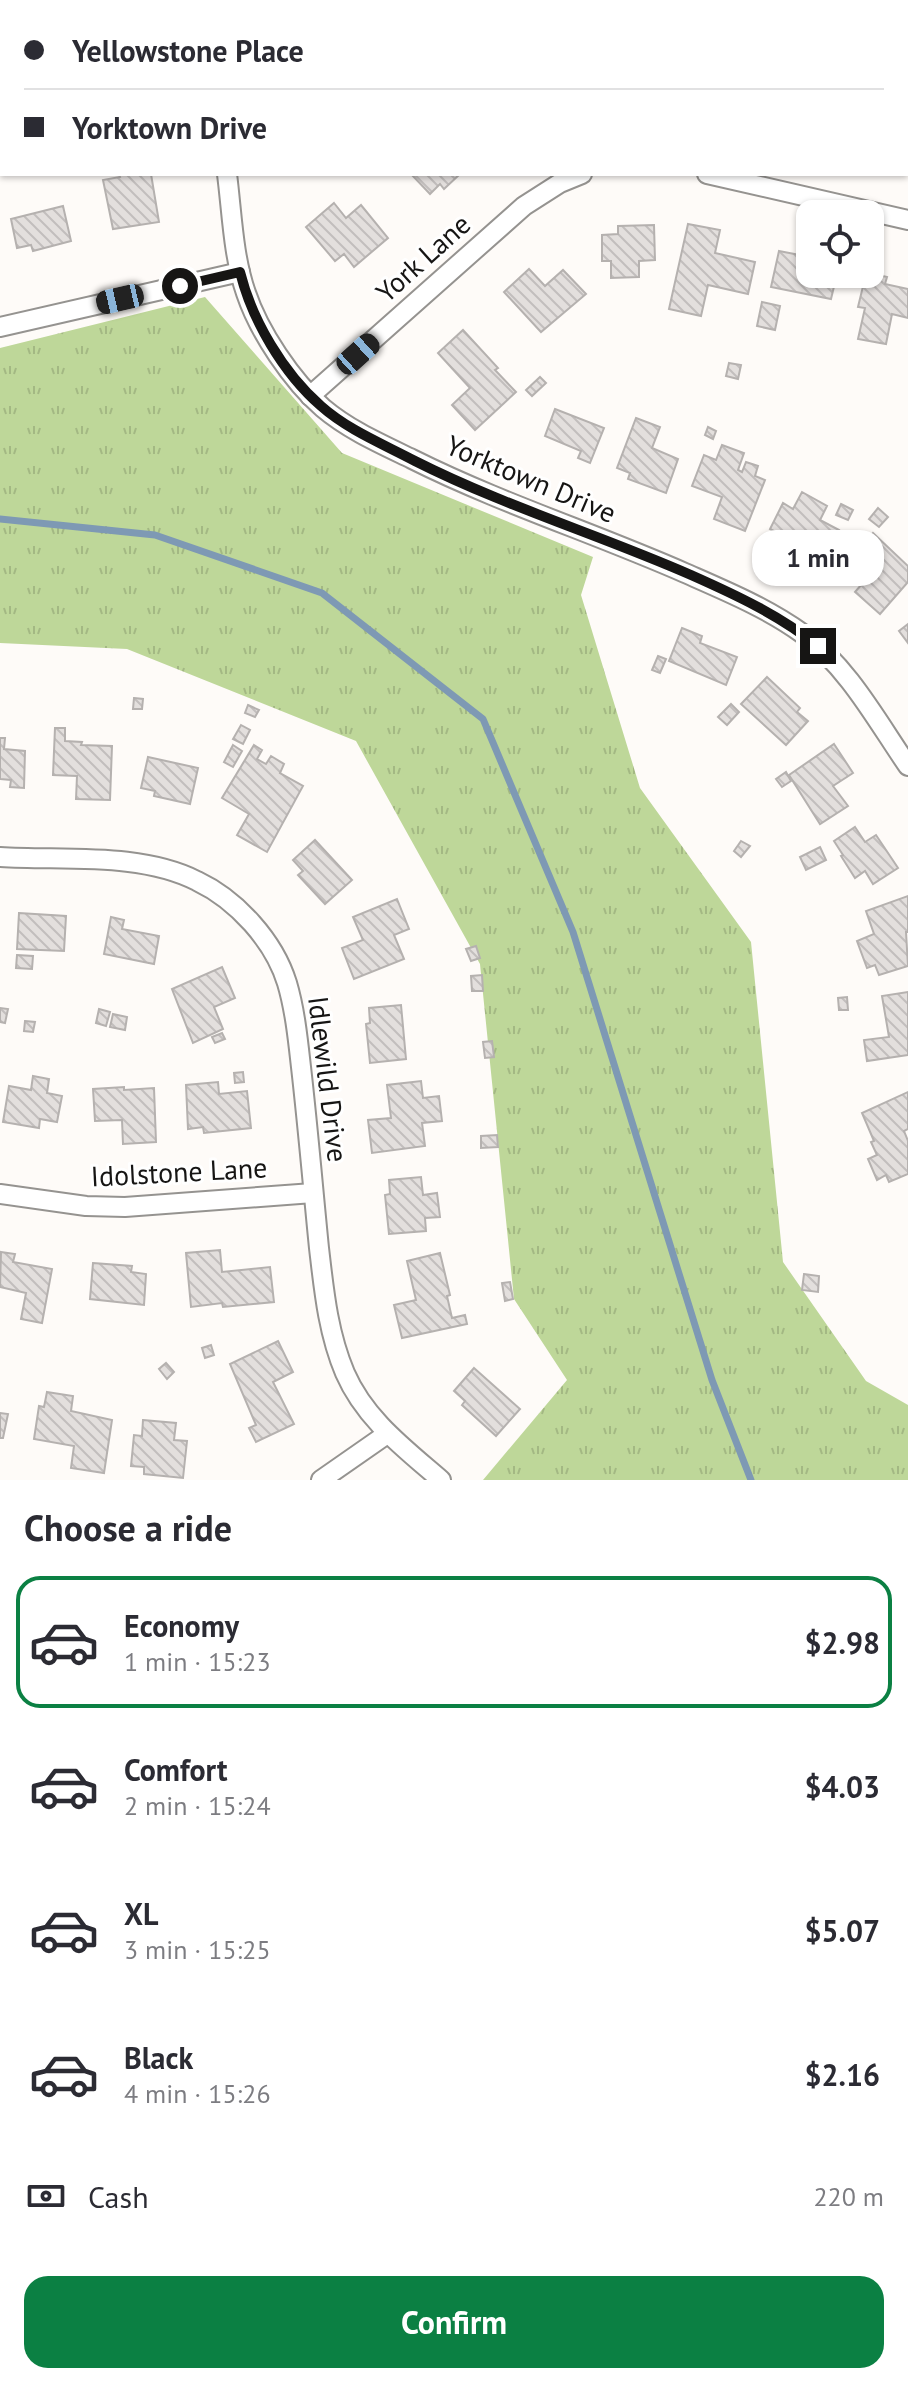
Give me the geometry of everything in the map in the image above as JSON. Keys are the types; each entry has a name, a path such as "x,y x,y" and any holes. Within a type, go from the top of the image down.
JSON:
{"street":[{"name":"Yorktown Drive","path":"227,176 245,292 261,327 310,396 333,416 450,478 744,598 781,620 818,646 834,663 908,766"},
{"name":"York Lane","path":"310,396 524,206 577,176"},
{"path":"716,176 908,220"},
{"path":"0,327 240,272"},
{"name":"Idlewild Drive","path":"0,857 149,865 197,880 220,894 260,934 276,957 287,983 300,1060 324,1288 334,1343 352,1386 387,1434 441,1480"},
{"name":"Idolstone Lane","path":"0,1194 86,1206 125,1207 313,1193"},
{"path":"321,1480 387,1434"}],"green space":[{"path":"205,297 342,453 593,557 581,595 640,788 751,942 783,1262 866,1381 908,1405 908,1480 483,1480 567,1380 514,1299 480,964 356,741 127,649 0,643 0,348"}],"building":[{"path":"151,176 159,222 113,229 103,180"},
{"path":"413,176 458,176 444,189 440,184 430,194"},
{"path":"334,203 346,218 361,205 388,238 354,267 344,254 335,261 306,227"},
{"path":"63,206 71,241 33,251 31,245 17,248 11,219"},
{"path":"688,224 720,230 715,253 755,262 748,294 708,285 701,316 669,309"},
{"path":"654,225 655,260 639,261 639,277 611,278 611,261 602,261 602,235 618,234 618,226"},
{"path":"779,251 796,254 796,288 834,288 831,299 771,287"},
{"path":"529,269 545,286 563,270 586,294 541,332 504,292"},
{"path":"884,276 887,277 885,284 908,289 908,318 892,314 886,344 858,339 865,308 858,307 863,288 884,288"},
{"path":"762,302 780,306 775,330 757,326"},
{"path":"463,330 516,392 475,430 452,405 470,388 438,353"},
{"path":"729,363 741,365 738,379 726,376"},
{"path":"540,377 546,383 532,396 526,390"},
{"path":"555,409 604,428 590,463 578,458 581,451 545,436"},
{"path":"636,418 660,427 652,448 678,459 666,493 628,479 630,473 617,468"},
{"path":"708,427 716,431 713,439 705,435"},
{"path":"722,445 744,453 738,470 742,472 746,462 758,466 755,476 765,480 745,531 714,519 722,497 692,486 704,455 716,460"},
{"path":"802,492 827,506 820,520 839,530 822,562 780,541 783,536 770,529 783,503 793,509"},
{"path":"841,504 853,510 848,520 836,515"},
{"path":"878,508 888,517 879,527 869,519"},
{"path":"873,533 908,566 908,582 880,614 855,592 870,575 851,558"},
{"path":"908,624 908,643 899,631"},
{"path":"682,628 702,636 700,643 737,657 726,685 669,661"},
{"path":"658,656 666,659 660,673 652,670"},
{"path":"767,677 800,708 797,712 808,721 786,745 741,704"},
{"path":"134,698 143,699 142,709 133,709"},
{"path":"731,704 739,712 727,725 718,717"},
{"path":"248,705 259,710 255,717 245,713"},
{"path":"241,725 250,730 243,744 233,739"},
{"path":"55,728 65,728 65,741 112,746 110,800 76,799 77,776 53,775"},
{"path":"0,738 5,738 4,749 25,751 24,788 10,787 11,780 0,779"},
{"path":"834,744 853,773 833,786 848,806 820,824 789,775"},
{"path":"233,745 242,751 233,767 224,762"},
{"path":"254,745 262,750 257,759 266,764 271,756 284,764 280,773 303,786 267,852 237,835 249,814 222,798"},
{"path":"148,757 198,768 190,804 154,796 155,791 141,788"},
{"path":"786,772 791,781 782,787 776,779"},
{"path":"855,827 865,842 876,835 898,868 873,884 865,871 855,878 834,841"},
{"path":"315,840 352,880 325,904 298,875 303,871 293,860"},
{"path":"741,841 750,846 741,857 734,851"},
{"path":"820,847 826,860 806,870 800,857"},
{"path":"908,896 908,966 879,975 875,965 867,968 857,941 874,934 866,911"},
{"path":"397,899 409,929 394,935 404,959 354,979 342,948 363,940 353,917"},
{"path":"19,913 66,916 64,951 17,949"},
{"path":"111,917 124,920 122,929 159,936 154,964 104,954"},
{"path":"476,946 480,958 471,961 466,949"},
{"path":"17,955 33,956 32,969 16,968"},
{"path":"222,967 235,998 214,1007 223,1029 193,1043 172,989"},
{"path":"482,975 483,991 472,991 471,976"},
{"path":"908,992 908,1055 867,1061 864,1040 889,1037 882,996"},
{"path":"847,997 848,1010 839,1010 838,998"},
{"path":"401,1005 406,1059 370,1063 366,1024 370,1023 369,1008"},
{"path":"0,1008 8,1009 5,1023 0,1022"},
{"path":"99,1009 110,1012 106,1026 96,1023"},
{"path":"113,1014 127,1017 125,1030 110,1027"},
{"path":"25,1021 35,1022 33,1032 24,1031"},
{"path":"222,1033 225,1039 215,1043 212,1037"},
{"path":"492,1041 494,1057 485,1058 483,1042"},
{"path":"243,1072 244,1082 235,1083 234,1073"},
{"path":"33,1076 49,1079 47,1093 62,1096 57,1122 40,1119 39,1128 3,1122 9,1086 31,1090"},
{"path":"421,1081 423,1098 439,1096 442,1121 422,1123 425,1146 372,1153 368,1120 391,1118 387,1085"},
{"path":"218,1082 219,1094 247,1091 251,1128 204,1133 203,1127 188,1129 186,1085"},
{"path":"124,1087 124,1090 154,1088 156,1142 123,1144 122,1120 95,1121 93,1089"},
{"path":"908,1092 908,1129 904,1131 908,1141 908,1174 889,1182 886,1175 877,1180 868,1159 877,1155 871,1142 874,1141 862,1113"},
{"path":"497,1135 498,1147 481,1148 481,1136"},
{"path":"421,1177 423,1195 437,1193 440,1217 425,1218 426,1231 389,1234 385,1195 390,1194 389,1180"},
{"path":"220,1250 222,1272 270,1267 274,1302 191,1307 186,1253"},
{"path":"1,1252 15,1254 13,1262 52,1269 42,1323 21,1319 26,1293 0,1287"},
{"path":"440,1253 452,1318 465,1315 467,1324 402,1338 394,1305 416,1300 407,1261"},
{"path":"93,1263 132,1266 131,1272 146,1274 144,1305 90,1299"},
{"path":"804,1274 819,1276 818,1292 802,1290"},
{"path":"510,1282 513,1299 505,1301 502,1283"},
{"path":"278,1341 293,1372 273,1382 294,1424 256,1442 249,1428 256,1425 230,1364"},
{"path":"211,1345 214,1355 205,1358 202,1348"},
{"path":"166,1363 174,1372 167,1379 159,1369"},
{"path":"474,1368 520,1409 496,1436 462,1405 465,1401 454,1391"},
{"path":"47,1392 73,1396 71,1411 112,1420 104,1473 71,1468 74,1446 34,1439 39,1406 44,1407"},
{"path":"0,1413 8,1414 3,1438 0,1438"},
{"path":"143,1420 176,1423 174,1440 187,1441 183,1478 144,1474 144,1467 131,1466 134,1435 142,1436"}],"waterway":[{"path":"0,519 155,535 322,593 483,719 573,932 712,1380 751,1480"}],"route":[{"path":"180,286 240,272 251,307 272,346 310,396 353,429 450,478 744,598 818,646"}]}
